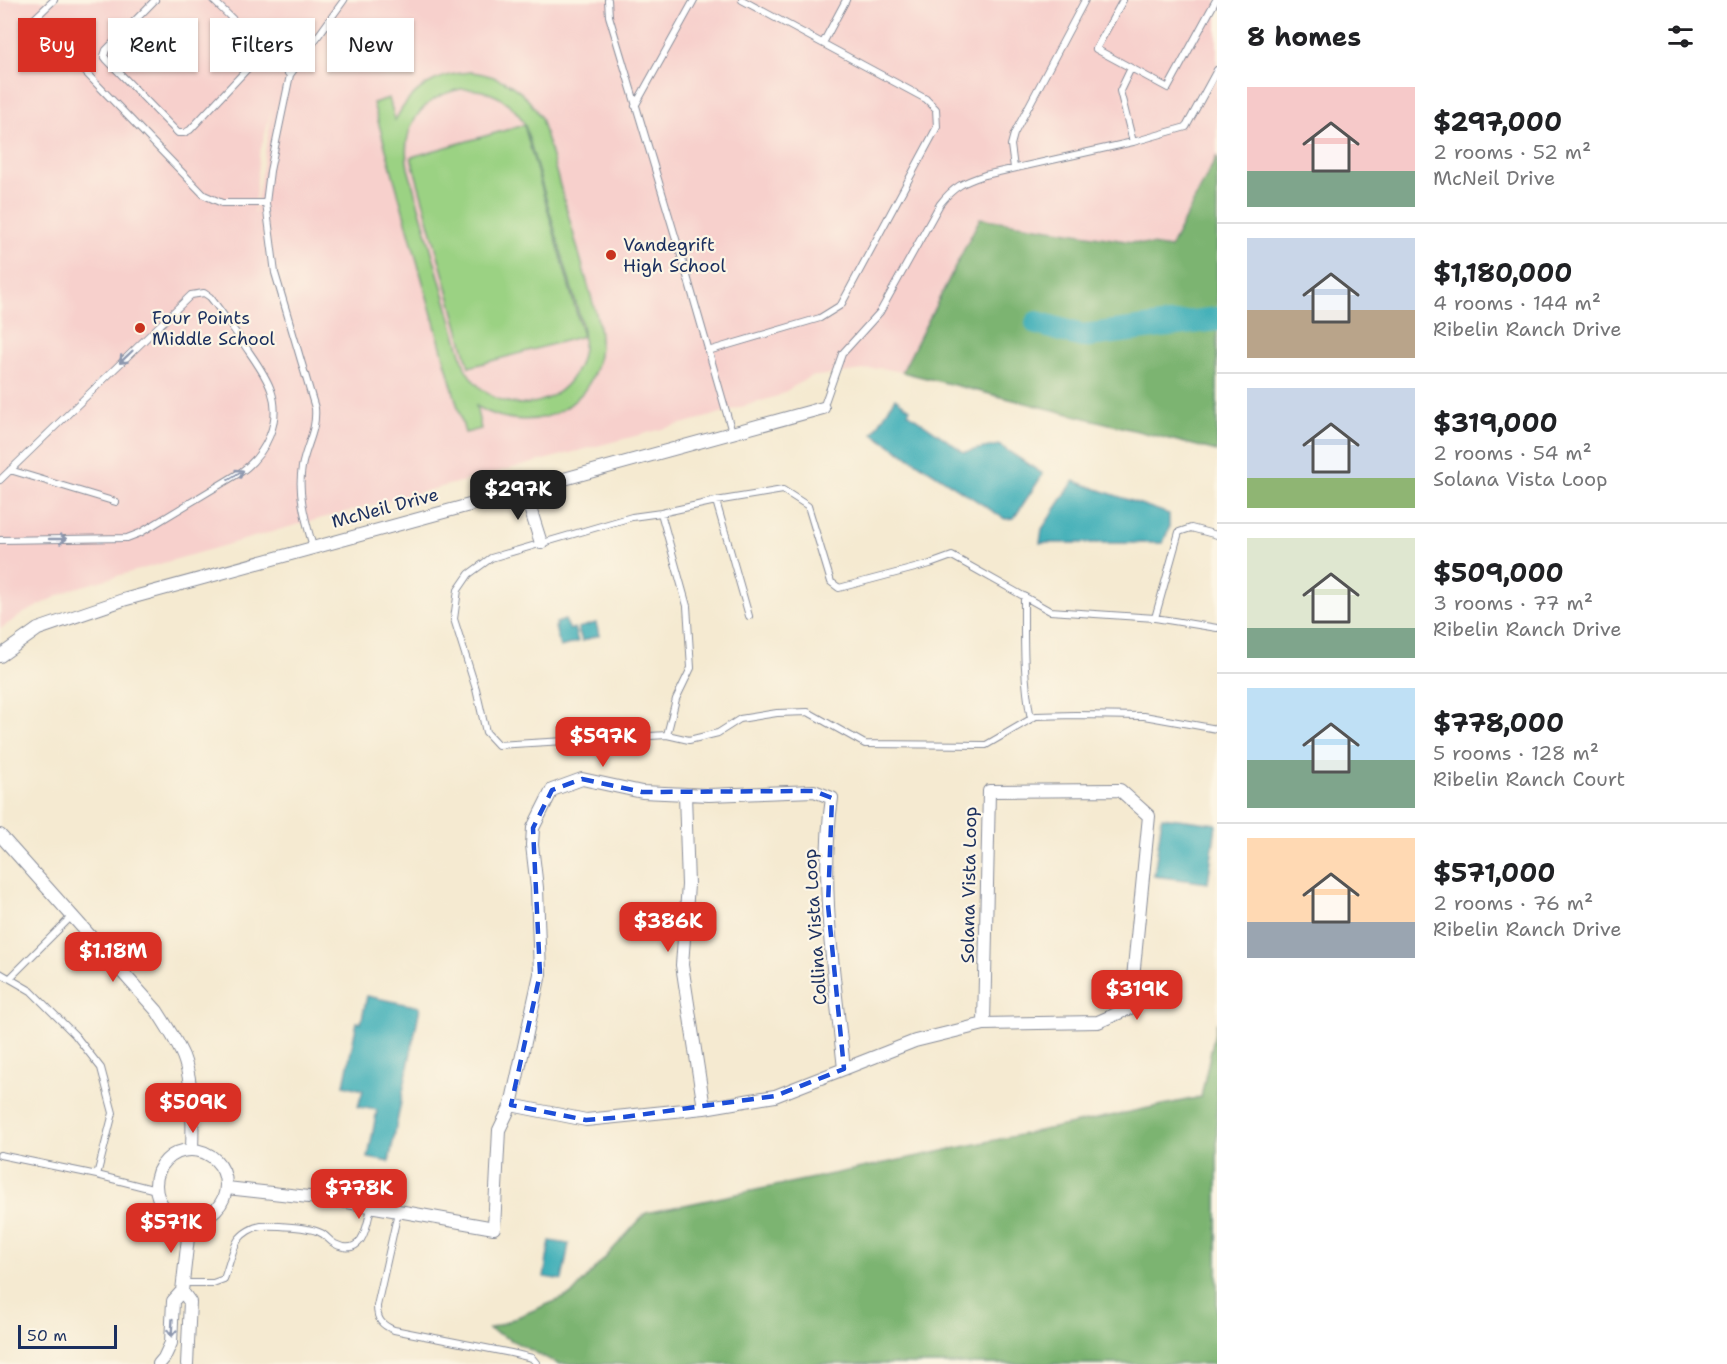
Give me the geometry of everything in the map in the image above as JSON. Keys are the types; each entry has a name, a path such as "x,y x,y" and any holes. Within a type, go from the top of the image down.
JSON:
{"street":[{"name":"McNeil Drive","path":"0,656 38,629 123,600 823,408"},
{"path":"524,489 541,543"},
{"name":"Collina Vista Loop","path":"398,1212 494,1228 499,1130 511,1105 540,974 537,888 532,845 533,828 552,790 582,779 642,792 709,795 814,790 832,798 828,827 828,905 844,1069"},
{"name":"Solana Vista Loop","path":"511,1105 586,1120 704,1108 775,1096 915,1041 984,1024 1098,1022 1130,1008 1149,816 1120,790 989,791 984,1024"},
{"path":"685,794 688,885 682,965 704,1108"},
{"path":"0,835 157,1011 184,1057 193,1116 192,1149"},
{"path":"192,1149 204,1151 214,1157 226,1176 227,1188 223,1201 215,1212 203,1218 190,1220 176,1217 165,1209 158,1197 155,1184 159,1170 167,1159 179,1151 192,1149"},
{"path":"227,1188 336,1200 398,1212"},
{"path":"159,1364 171,1343 173,1301 182,1287 190,1220"},
{"path":"182,1287 190,1302 187,1364"}],"lane":[{"path":"54,0 34,19 204,195 222,203 266,203"},
{"path":"155,0 106,50 104,56 178,133 190,130 244,72"},
{"path":"213,0 232,18"},
{"path":"313,547 300,489 302,467 316,420 315,408 275,273 266,203 270,171 290,75 344,0"},
{"path":"609,0 609,15 732,432"},
{"path":"635,106 694,0"},
{"path":"708,351 820,318 841,305 937,127 936,109 926,99 742,0"},
{"path":"823,43 846,0"},
{"path":"1014,168 1011,145 1014,134 1085,0"},
{"path":"1122,0 1096,48 1168,88 1216,0"},
{"path":"1131,68 1120,91 1133,142"},
{"path":"823,408 842,354 880,312 940,204 950,191 966,181 1133,142 1186,127 1217,70"},
{"path":"287,72 290,75"},
{"path":"0,480 191,295 204,293 210,297 262,370 273,394 274,421 271,433 254,463 140,533 127,538 0,540"},
{"path":"10,470 116,502"},
{"path":"1217,628 1155,618 1050,611 952,556 839,588 831,582 808,506 783,490 632,517 491,558 469,574 458,590 454,619 476,689 486,732 498,745 667,735 689,740 718,733 740,718 808,712 865,744 986,745 1036,716 1144,716 1217,729"},
{"path":"716,501 749,616"},
{"path":"661,513 687,606 691,668 676,699 667,735"},
{"path":"1155,618 1179,532 1191,528 1217,534"},
{"path":"1024,596 1026,693 1031,719"},
{"path":"10,978 73,915"},
{"path":"0,973 31,991 75,1035 101,1068 113,1113 97,1175"},
{"path":"0,1155 156,1190"},
{"path":"182,1287 213,1283 224,1279 238,1240 250,1229 260,1226 297,1227 320,1232 333,1244 345,1248 357,1245 365,1235 371,1207"},
{"path":"398,1212 377,1306 380,1322 394,1330 532,1358 537,1364"}],"highlighted area":[{"path":"582,779 642,792 814,791 832,798 828,905 844,1069 775,1096 624,1117 586,1120 511,1105 540,974 533,828 552,790"}],"shaded area":[{"name":"Vandegrift High School","path":"0,0 1217,0 1217,169 1170,248 980,218 902,372 880,368 809,377 778,396 704,418 296,525 72,589 24,613 0,629","holes":["273,105 255,212 259,156"]}],"green space":[{"path":"459,73 483,74 503,81 520,92 541,118 598,321 600,348 595,372 583,392 567,407 548,416 525,420 501,417 476,406 481,429 465,433 373,103 389,98 395,120 417,91 436,80","holes":["471,89 499,97 520,116 525,125 582,325 583,351 575,373 561,390 543,400 522,404 501,400 482,389 465,368 408,168 407,140 416,116 435,99 447,93"]},
{"path":"524,125 583,336 469,367 411,157"},
{"path":"1217,156 1217,451 902,372 980,218 1170,248"},
{"path":"1217,1022 1217,1364 558,1364 489,1329 572,1294 646,1213 1201,1097"}],"water":[{"path":"895,398 910,409 908,413 964,452 999,445 1043,474 1014,518 1005,519 873,434"},
{"path":"1074,481 1169,514 1169,528 1163,543 1040,543 1042,529"},
{"path":"565,620 570,630 574,628 578,642 560,647 555,627 557,627 556,623"},
{"path":"596,623 599,635 582,641 578,628"},
{"path":"1162,817 1216,824 1208,883 1154,876"},
{"path":"367,996 420,1007 389,1162 368,1158 377,1110 358,1107 363,1090 344,1085 357,1022 361,1023"},
{"path":"550,1241 569,1244 562,1280 544,1277"}],"waterway":[{"path":"1037,323 1082,336 1217,319"}],"place":[{"name":"Vandegrift High School","path":"611,255"},
{"name":"Four Points Middle School","path":"140,328"}]}
